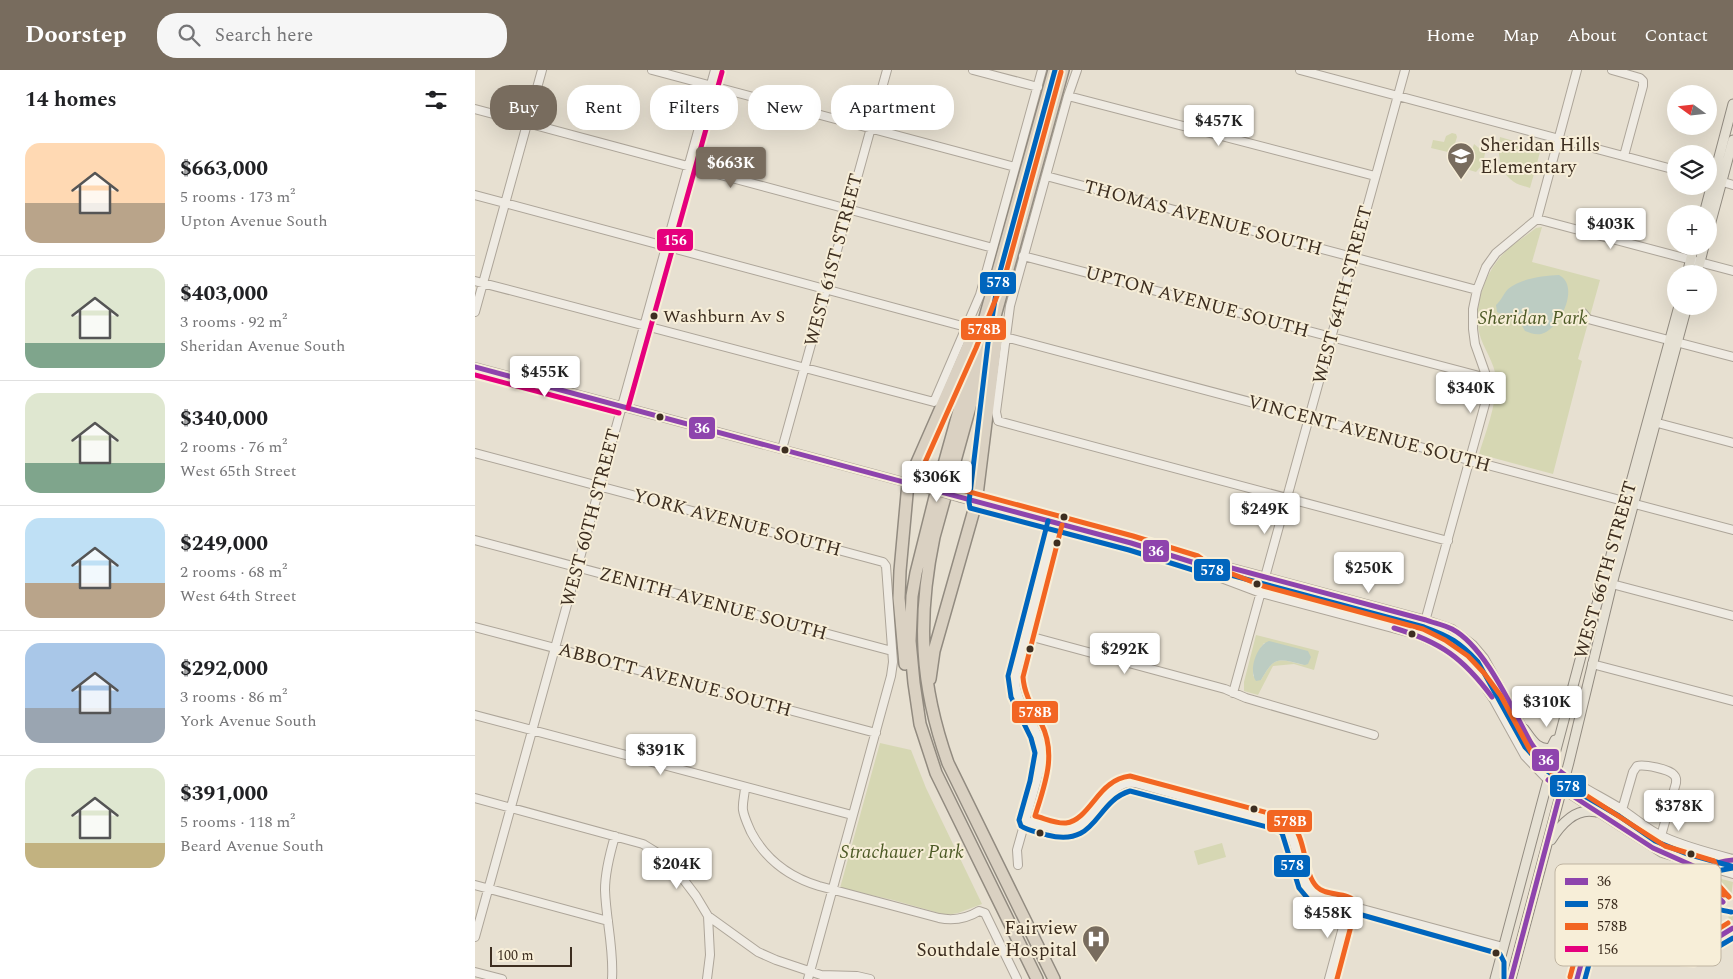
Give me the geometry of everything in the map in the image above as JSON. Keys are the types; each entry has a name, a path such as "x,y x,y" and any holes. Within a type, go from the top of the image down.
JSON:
{"highway":[{"path":"1048,110 1050,70"},
{"path":"1048,110 1054,70"},
{"path":"1055,979 948,763 937,732 928,690 923,644 923,623 929,564 945,495 1002,275 1048,110 1063,70"},
{"path":"1048,110 1067,70"},
{"path":"1002,275 969,345 913,485 900,570 899,598 907,677 913,704 936,773 1037,979"},
{"path":"928,690 934,652 976,503 1002,275"},
{"path":"920,724 910,641 916,573 936,493 1002,275"},
{"path":"1043,956 1061,979"}],"main road":[{"path":"1717,172 1733,104"},
{"path":"1717,176 1733,140"},
{"path":"1695,255 1696,265"},
{"path":"1693,265 1699,255"},
{"name":"WEST 66TH STREET","path":"1674,342 1678,315"},
{"name":"WEST 66TH STREET","path":"1511,977 1565,775 1592,664 1608,582 1674,342 1684,315"},
{"name":"WEST 66TH STREET","path":"1495,979 1593,615 1608,582"},
{"path":"1592,664 1587,658 1594,628 1593,615"},
{"path":"1522,725 1537,746 1544,749 1551,748 1567,707"},
{"path":"1545,852 1559,828 1567,820 1584,811 1596,812"},
{"path":"1503,947 1508,950 1512,958 1511,977"}],"street":[{"path":"539,85 543,70"},
{"path":"653,70 711,85"},
{"name":"WEST 60TH STREET","path":"711,85 715,70"},
{"name":"WEST 61ST STREET","path":"883,85 887,70"},
{"path":"973,70 1038,87"},
{"path":"479,282 643,327 934,402 980,295 1042,70"},
{"path":"1077,70 1068,96 1010,306 996,412 999,420 1448,541"},
{"path":"1300,70 1667,168"},
{"name":"WEST 64TH STREET","path":"1233,693 1405,70"},
{"path":"1421,636 1488,391 1487,378 1475,344 1473,329 1473,309 1477,290 1486,266 1496,253 1537,219 1577,70"},
{"path":"1612,70 1640,78 1643,81 1624,156"},
{"path":"738,92 831,117"},
{"path":"1068,96 1375,176"},
{"path":"475,109 490,113"},
{"path":"475,312 479,282 505,203 526,130"},
{"path":"554,130 993,248"},
{"name":"WEST 60TH STREET","path":"475,937 698,130"},
{"name":"WEST 61ST STREET","path":"782,449 870,130"},
{"path":"878,130 1015,167"},
{"name":"THOMAS AVENUE SOUTH","path":"1046,176 1477,290"},
{"path":"1717,181 1733,185"},
{"path":"475,195 967,327"},
{"path":"1537,219 1733,271"},
{"name":"UPTON AVENUE SOUTH","path":"1023,256 1487,378"},
{"path":"1583,313 1588,319 1733,357"},
{"name":"VINCENT AVENUE SOUTH","path":"1005,338 1733,530"},
{"path":"475,368 1131,543 1195,563 1213,563 1426,620 1452,630 1473,645 1484,658 1540,756 1551,766 1661,836 1680,844 1733,859"},
{"path":"1652,422 1733,443"},
{"name":"YORK AVENUE SOUTH","path":"475,453 883,562 887,572 892,651"},
{"path":"1018,865 1017,850 1042,756 1038,736 1019,699 1015,683 1016,668 1055,523"},
{"name":"ZENITH AVENUE SOUTH","path":"475,540 892,651"},
{"path":"1195,563 1208,573 1261,593 1421,636 1449,651 1464,662 1479,678 1494,700 1525,756 1548,780 1635,837 1662,853 1689,864"},
{"path":"1608,582 1733,616"},
{"name":"ABBOTT AVENUE SOUTH","path":"475,627 876,733"},
{"path":"1025,635 1225,690 1246,698 1374,735"},
{"path":"809,975 891,676 892,651"},
{"path":"1592,664 1733,701"},
{"path":"475,715 853,815"},
{"path":"1622,810 1633,772 1637,766 1644,764 1670,771 1674,774 1676,783 1661,836 1654,841 1635,837"},
{"path":"1026,820 1068,830 1081,824 1120,785 1129,782 1285,825 1292,835 1309,890 1318,897 1503,947"},
{"path":"745,787 743,810 748,825 765,852 789,874 833,890 949,920 970,916 979,911 985,913 1017,979"},
{"path":"475,798 643,844 667,860 677,871 708,916 758,952 809,975 857,976 870,979"},
{"path":"612,979 613,966 605,888 606,871 615,836"},
{"path":"1670,856 1699,864"},
{"path":"1716,864 1723,860 1733,859"},
{"path":"1721,870 1733,874"},
{"path":"475,885 608,921"},
{"path":"1329,979 1349,905"},
{"path":"707,979 710,955 708,916"},
{"path":"475,972 502,979"}],"green space":[{"path":"1452,133 1456,134 1457,137 1452,153 1431,148 1433,140 1444,142 1446,136"},
{"path":"1500,137 1538,148 1540,152 1530,188 1516,183 1509,178 1502,168 1499,156"},
{"path":"1474,144 1485,153 1483,164 1476,172 1466,169 1461,161 1462,156 1472,150"},
{"name":"Sheridan Park","path":"1542,227 1532,262 1600,280 1578,359 1582,361 1553,474 1479,454 1493,408 1496,388 1495,373 1479,332 1478,311 1483,288 1493,268 1506,251 1536,228"},
{"path":"1249,503 1258,506 1255,517 1246,515"},
{"path":"1271,587 1372,610 1418,622 1419,625 1414,627 1305,602 1270,591"},
{"path":"1433,627 1451,634 1469,646 1459,646 1443,640 1430,631"},
{"path":"1256,635 1319,651 1314,670 1294,664 1273,666 1258,695 1244,691 1244,682","holes":["1264,643 1304,665 1288,661 1278,661 1270,666 1261,680 1253,676 1256,658"]},
{"path":"1474,651 1481,659 1514,717 1511,719 1489,686 1463,657 1464,653"},
{"name":"Strachauer Park","path":"880,743 911,750 926,788 982,904 958,913 946,915 840,888"},
{"path":"1222,843 1226,857 1198,865 1194,851"},
{"path":"1721,879 1733,882 1729,899 1721,893"},
{"path":"1721,907 1733,913 1733,920 1728,922 1729,914 1721,912"}],"shaded area":[{"path":"1559,275 1565,280 1568,288 1566,306 1556,323 1544,333 1537,334 1525,331 1521,324 1497,312 1496,305 1513,285 1532,278"},
{"path":"1269,641 1308,651 1311,657 1308,664 1278,661 1270,666 1261,680 1256,681 1253,671 1255,658 1261,647"}],"transit line":[{"name":"578","path":"1055,70 999,275 988,343 969,502 970,508 1129,550 1193,570 1212,570 1424,627 1440,633 1454,640 1478,662 1525,747 1546,770 1569,787 1619,816 1655,841 1687,854 1731,866"},
{"name":"156","path":"628,408 722,72"},
{"name":"578B","path":"1061,72 1005,276 976,348 918,478 1133,536 1198,556 1212,566 1263,586 1423,629 1445,640 1468,656 1484,673 1501,696 1531,752 1553,774 1665,846 1714,861 1715,864"},
{"name":"36","path":"475,367 1131,543 1195,563 1213,563 1426,620 1452,629 1464,638 1487,664 1540,756 1565,775 1511,979"},
{"name":"156","path":"475,375 619,413"},
{"name":"578","path":"1048,521 1008,676 1011,697 1031,738 1035,753 1030,781 1019,820 1021,826 1047,835 1064,837 1076,835 1086,830 1109,804 1130,791 1275,829 1282,833 1299,888 1309,900 1500,954 1504,962 1504,978"},
{"name":"578B","path":"1062,525 1023,677 1027,695 1046,735 1048,746 1049,758 1046,781 1035,816 1058,823 1072,821 1084,813 1109,785 1119,779 1130,776 1287,818 1298,834 1309,872 1317,887 1326,892 1348,897 1356,903 1337,979"},
{"name":"36","path":"1394,628 1425,639 1450,653 1471,672 1492,697"},
{"name":"36","path":"1548,780 1653,848 1689,864"},
{"name":"36","path":"1717,864 1733,860"},
{"name":"578","path":"1721,870 1733,868"},
{"name":"578B","path":"1721,888 1729,897"},
{"name":"578","path":"1721,890 1728,896"},
{"name":"578","path":"1721,910 1731,912"},
{"name":"578B","path":"1721,927 1728,923"},
{"name":"36","path":"1721,935 1733,928"},
{"name":"578","path":"1721,945 1733,938"},
{"name":"578B","path":"1570,977 1573,966"},
{"name":"36","path":"1577,979 1581,966"},
{"name":"578","path":"1585,979 1589,966"}],"place":[{"name":"Sheridan Hills Elementary","path":"1461,180"},
{"name":"Washburn Av S","path":"654,316"},
{"name":"Fairview Southdale Hospital","path":"1096,963"}]}
